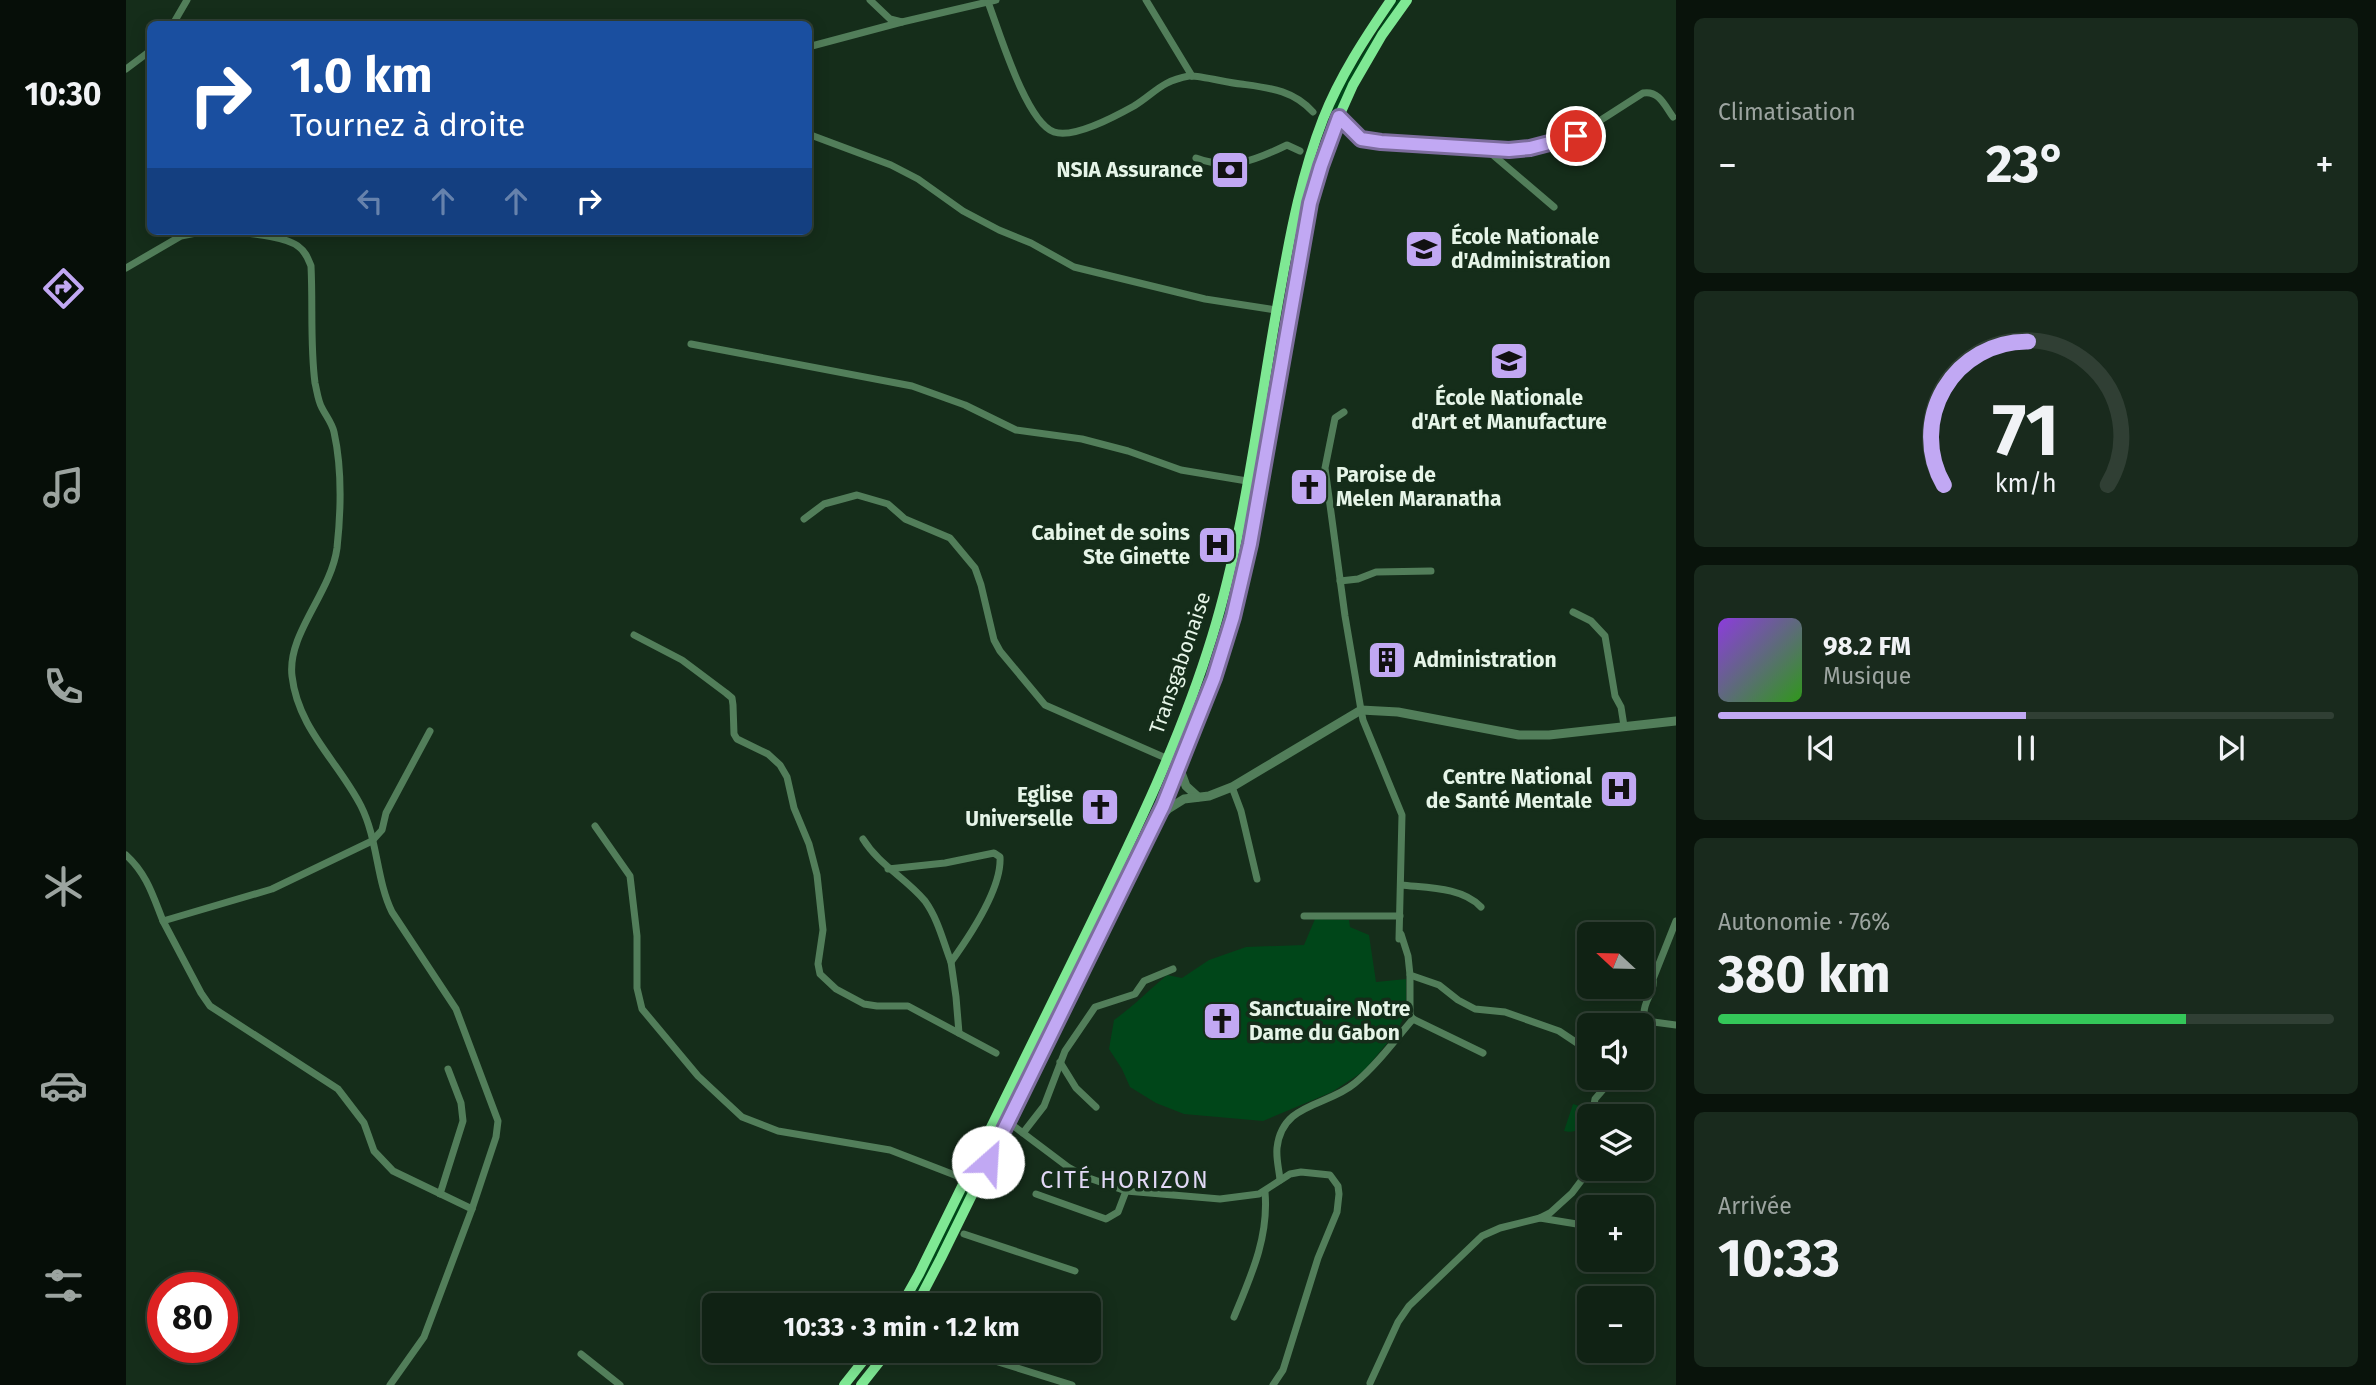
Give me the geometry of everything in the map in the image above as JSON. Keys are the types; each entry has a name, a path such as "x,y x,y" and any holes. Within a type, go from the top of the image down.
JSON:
{"highway":[{"name":"Transgabonaise","path":"908,1293 1131,841 1168,759 1196,687 1231,567 1298,200 1316,139 1341,80 1362,42 1391,0"},
{"name":"Transgabonaise","path":"923,1293 1153,824 1214,678 1242,581 1308,214 1321,166 1357,77 1406,0"},
{"path":"844,1385 861,1363"},
{"path":"861,1385 878,1363"}],"street":[{"path":"175,21 187,0"},
{"path":"870,0 890,19 902,22"},
{"path":"1146,0 1192,76"},
{"path":"812,46 992,1 1012,65 1035,117 1056,133 1075,133 1136,105 1157,87 1192,76 1278,90 1302,100 1313,111"},
{"path":"126,69 147,53"},
{"path":"1339,117 1361,139 1366,140 1509,150 1530,148 1576,136 1638,95 1649,92 1658,97 1673,117"},
{"path":"812,135 891,165 918,179 962,211 1031,243 1074,267 1205,299 1276,310"},
{"path":"1196,158 1213,164 1252,162 1287,145 1300,151"},
{"path":"1485,149 1554,207"},
{"path":"126,268 186,235"},
{"path":"249,235 297,244 306,253 310,266 315,380 321,406 334,429 339,482 333,568 292,656 291,673 302,715 361,806 373,841 385,899 456,1009 498,1121 496,1137 472,1209 424,1337 390,1385"},
{"path":"691,344 912,386 965,405 1016,430 1082,439 1128,451 1181,470 1247,481"},
{"path":"1344,412 1335,418 1325,468 1363,720 1402,815 1399,935 1408,956 1410,1015 1483,1053"},
{"path":"804,519 824,504 857,495 888,504 905,519 950,538 975,568 994,640 1033,694 1045,705 1168,759"},
{"path":"1340,581 1358,579 1376,572 1431,571"},
{"path":"1573,612 1591,621 1605,636 1615,696 1621,707 1624,726"},
{"path":"634,635 682,660 726,692 732,698 734,734 768,754 780,765 787,777 794,808 809,844 817,875 823,930 818,964 820,974 826,982 864,1004 908,1006 996,1053"},
{"path":"1153,824 1175,803 1232,787 1361,710 1398,712 1519,734 1549,735 1676,721"},
{"path":"163,920 272,889 373,841 382,830 386,813 430,731"},
{"path":"1179,767 1185,786 1200,798"},
{"path":"1232,787 1241,811 1257,879"},
{"path":"595,826 631,876 637,936 637,988 642,1009 698,1076 742,1117 778,1131 890,1150 965,1178"},
{"path":"863,839 888,869 923,899 934,916 951,962 957,996 959,1033"},
{"path":"888,869 945,863 994,853 1000,857 1001,868 985,906 951,962"},
{"path":"126,855 141,870 149,884 163,920 210,1006 338,1089 364,1123 374,1151 393,1171 472,1209"},
{"path":"1401,885 1450,891 1471,897 1481,907"},
{"path":"1304,916 1400,916"},
{"path":"1644,1013 1654,988 1653,979 1676,921"},
{"path":"1023,1133 1044,1106 1059,1062 1095,1007 1135,994 1144,981 1172,969"},
{"path":"1410,975 1439,985 1466,1005 1504,1012 1559,1031 1577,1043"},
{"path":"1280,1180 1277,1148 1281,1130 1291,1115 1353,1085 1376,1063 1413,1018"},
{"path":"1654,1022 1676,1025"},
{"path":"1059,1062 1076,1088 1096,1107"},
{"path":"440,1194 463,1121 461,1103 448,1069"},
{"path":"1015,1127 1077,1172 1126,1191 1208,1199 1259,1194 1290,1174 1301,1172 1332,1177 1338,1185 1337,1212 1318,1258 1283,1370 1273,1385"},
{"path":"1370,1384 1403,1315 1458,1258 1482,1236 1550,1213 1581,1181"},
{"path":"1035,1195 1106,1219 1118,1212 1126,1191"},
{"path":"1234,1317 1258,1260 1265,1213 1265,1192"},
{"path":"1540,1218 1577,1225"},
{"path":"964,1234 1075,1271"},
{"path":"581,1354 620,1385"},
{"path":"1000,1363 1043,1381 1072,1385"}],"green space":[{"path":"1397,0 1401,0 1332,122 1317,164 1302,220 1240,569 1206,687 1159,805 937,1256 917,1293 913,1293 1146,822 1193,710 1217,638 1236,568 1291,261 1313,164 1345,82"},
{"path":"1315,919 1349,920 1350,927 1369,935 1376,982 1406,979 1406,1013 1397,1031 1364,1071 1332,1092 1263,1121 1184,1114 1156,1103 1130,1087 1109,1049 1114,1020 1167,975 1182,978 1209,960 1246,947 1304,945"},
{"path":"1573,1104 1577,1105 1577,1130 1564,1131"}],"place":[{"name":"NSIA Assurance","path":"1230,170"},
{"name":"École Nationale d'Administration","path":"1424,249"},
{"name":"École Nationale d'Art et Manufacture","path":"1509,361"},
{"name":"Paroise de Melen Maranatha","path":"1309,487"},
{"name":"Cabinet de soins Ste Ginette","path":"1217,545"},
{"name":"Administration","path":"1387,660"},
{"name":"Centre National de Santé Mentale","path":"1619,789"},
{"name":"Eglise Universelle","path":"1100,807"},
{"name":"Sanctuaire Notre Dame du Gabon","path":"1222,1021"}],"district":[{"name":"CITÉ HORIZON","path":"1125,1180"}],"route":[{"path":"988,1162 1163,806 1214,678 1233,617 1250,544 1310,203 1339,117 1361,139 1381,142 1509,150 1530,148 1576,136"}]}
